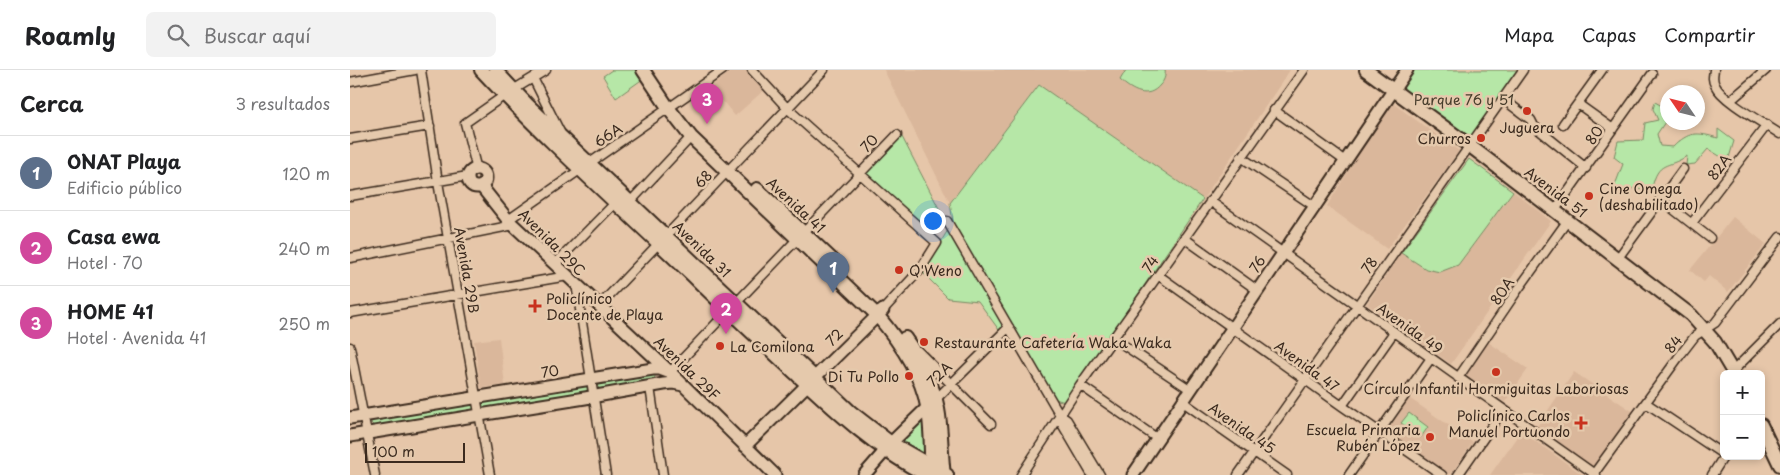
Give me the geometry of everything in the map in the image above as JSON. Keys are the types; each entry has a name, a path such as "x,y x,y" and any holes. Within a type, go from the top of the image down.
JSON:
{"main road":[{"name":"Avenida 31","path":"481,70 563,138 615,203 663,240 811,381 851,412 888,447 937,473"},
{"name":"Avenida 31","path":"495,70 509,92 585,166 631,201 663,240"},
{"name":"Avenida 41","path":"643,70 672,107 730,170"},
{"name":"Avenida 41","path":"653,70 672,107 691,137 730,170 801,236 880,312 908,342 919,360 932,403"},
{"name":"Avenida 51","path":"1366,70 1555,210 1691,315 1716,342 1732,370"},
{"name":"Avenida 41","path":"880,312 909,360 924,394 938,410 937,473"},
{"path":"1765,433 1778,456"},
{"path":"888,447 909,475"}],"street":[{"path":"350,82 415,70"},
{"name":"Avenida 29B","path":"421,70 438,182 490,475"},
{"name":"66A","path":"350,258 449,239 511,223 585,166 723,70"},
{"path":"752,70 787,108 860,174"},
{"name":"68","path":"599,306 824,70"},
{"name":"74","path":"1021,475 1080,385 1240,157 1304,70"},
{"name":"76","path":"1133,475 1406,70"},
{"name":"78","path":"1238,475 1523,70"},
{"path":"1563,124 1602,70"},
{"path":"1714,70 1712,76 1718,90 1730,101 1780,134"},
{"path":"1730,101 1766,70"},
{"path":"350,196 438,182 473,173 465,123 539,73 563,138"},
{"name":"80","path":"1555,210 1652,74"},
{"path":"1503,99 1531,120 1534,126 1586,168"},
{"path":"1578,104 1614,129"},
{"path":"1274,110 1345,161"},
{"name":"82A","path":"1692,223 1767,125"},
{"path":"350,139 430,126"},
{"name":"70","path":"350,418 653,369 670,372 898,135"},
{"path":"631,201 691,137"},
{"path":"1240,157 1314,206"},
{"path":"1618,258 1683,170"},
{"name":"Avenida 29C","path":"473,173 470,184 475,187 481,186 511,223 572,280 591,379 606,475"},
{"name":"72","path":"746,446 920,270 937,243 860,174"},
{"path":"1660,199 1710,238"},
{"name":"Avenida 49","path":"1210,201 1595,475"},
{"path":"555,264 615,203"},
{"name":"80A","path":"1458,378 1568,220"},
{"path":"947,221 1060,415 1062,424 1092,475"},
{"name":"84","path":"1595,475 1695,336 1715,323 1780,237"},
{"path":"1184,238 1257,290"},
{"name":"Avenida 47","path":"1158,275 1442,475"},
{"path":"350,313 459,295 572,280"},
{"name":"Avenida 29F","path":"572,280 670,372 775,475"},
{"path":"1737,370 1780,324"},
{"name":"72A","path":"864,475 888,447 1009,327"},
{"path":"1342,406 1394,332"},
{"path":"1113,338 1191,390"},
{"path":"908,342 991,424"},
{"path":"350,346 368,434 374,475"},
{"path":"1349,475 1431,358"},
{"path":"664,384 669,378 670,372"},
{"path":"350,436 664,384 683,385"},
{"path":"1080,385 1158,439"},
{"path":"650,387 663,475"},
{"name":"Avenida 45","path":"1183,402 1287,475"},
{"path":"1646,403 1720,452"},
{"path":"1458,475 1503,410"},
{"path":"1060,415 1067,420 1100,475"},
{"path":"1712,475 1721,460"}],"shaded area":[{"path":"732,70 745,70 763,91 735,116 711,87"},
{"path":"884,70 1290,70 1203,199 1039,86 950,203"},
{"path":"1391,102 1459,151 1387,249 1327,206"},
{"path":"1513,191 1551,221 1451,364 1367,304 1401,253 1426,269 1440,271 1458,265"},
{"path":"1733,217 1766,244 1728,292 1709,276 1704,282 1690,270"},
{"path":"499,338 505,385 481,388 474,341"},
{"name":"Círculo Infantil Hormiguitas Laboriosas","path":"1488,342 1528,369 1505,402 1465,375"},
{"name":"Policlínico Carlos Manuel Portuondo","path":"1574,372 1632,411 1594,467 1536,428"},
{"name":"Escuela Primaria Rubén López","path":"1409,398 1473,442 1450,475 1387,432"},
{"path":"1521,431 1583,475 1490,475"}],"green space":[{"path":"612,70 643,70 647,76 616,98 603,76"},
{"path":"1126,70 1165,70 1165,74 1163,82 1155,90 1145,93 1130,88 1120,80"},
{"name":"Parque 76 y 51","path":"1411,70 1519,70 1470,138 1400,89"},
{"path":"1039,85 1203,199 1065,402 1055,399 1010,320 999,330 978,301 948,298 922,272 953,222 950,203"},
{"path":"1655,102 1660,105 1660,130 1657,134 1660,146 1673,147 1684,138 1694,134 1718,138 1718,129 1734,141 1728,161 1708,149 1695,164 1686,165 1687,156 1664,166 1657,173 1652,188 1627,189 1612,193 1623,164 1614,157 1618,141 1643,140 1645,123 1658,120 1653,109"},
{"path":"901,135 943,216 929,231 864,174"},
{"path":"1469,159 1513,191 1458,265 1440,272 1426,269 1401,253"},
{"path":"654,374 655,377 652,381 601,390 597,386 598,383"},
{"path":"583,384 587,386 587,392 483,409 478,406 482,401"},
{"path":"473,404 478,406 474,411 375,427 371,423 372,420"},
{"path":"928,407 932,467 891,443"},
{"path":"1409,413 1428,427 1421,437 1401,423"}],"place":[{"name":"Juguera","path":"1527,111"},
{"name":"HOME 41","path":"707,124"},
{"name":"Churros","path":"1481,138"},
{"name":"Cine Omega (deshabilitado)","path":"1589,196"},
{"name":"Q'Weno","path":"899,270"},
{"name":"ONAT Playa","path":"833,293"},
{"name":"Policlínico Docente de Playa","path":"535,306"},
{"name":"Casa ewa","path":"726,334"},
{"name":"Restaurante Cafetería Waka Waka","path":"924,342"},
{"name":"La Comilona","path":"720,346"},
{"name":"Círculo Infantil Hormiguitas Laboriosas","path":"1496,372"},
{"name":"Di Tu Pollo","path":"909,376"},
{"name":"Policlínico Carlos Manuel Portuondo","path":"1581,423"},
{"name":"Escuela Primaria Rubén López","path":"1430,437"}]}
